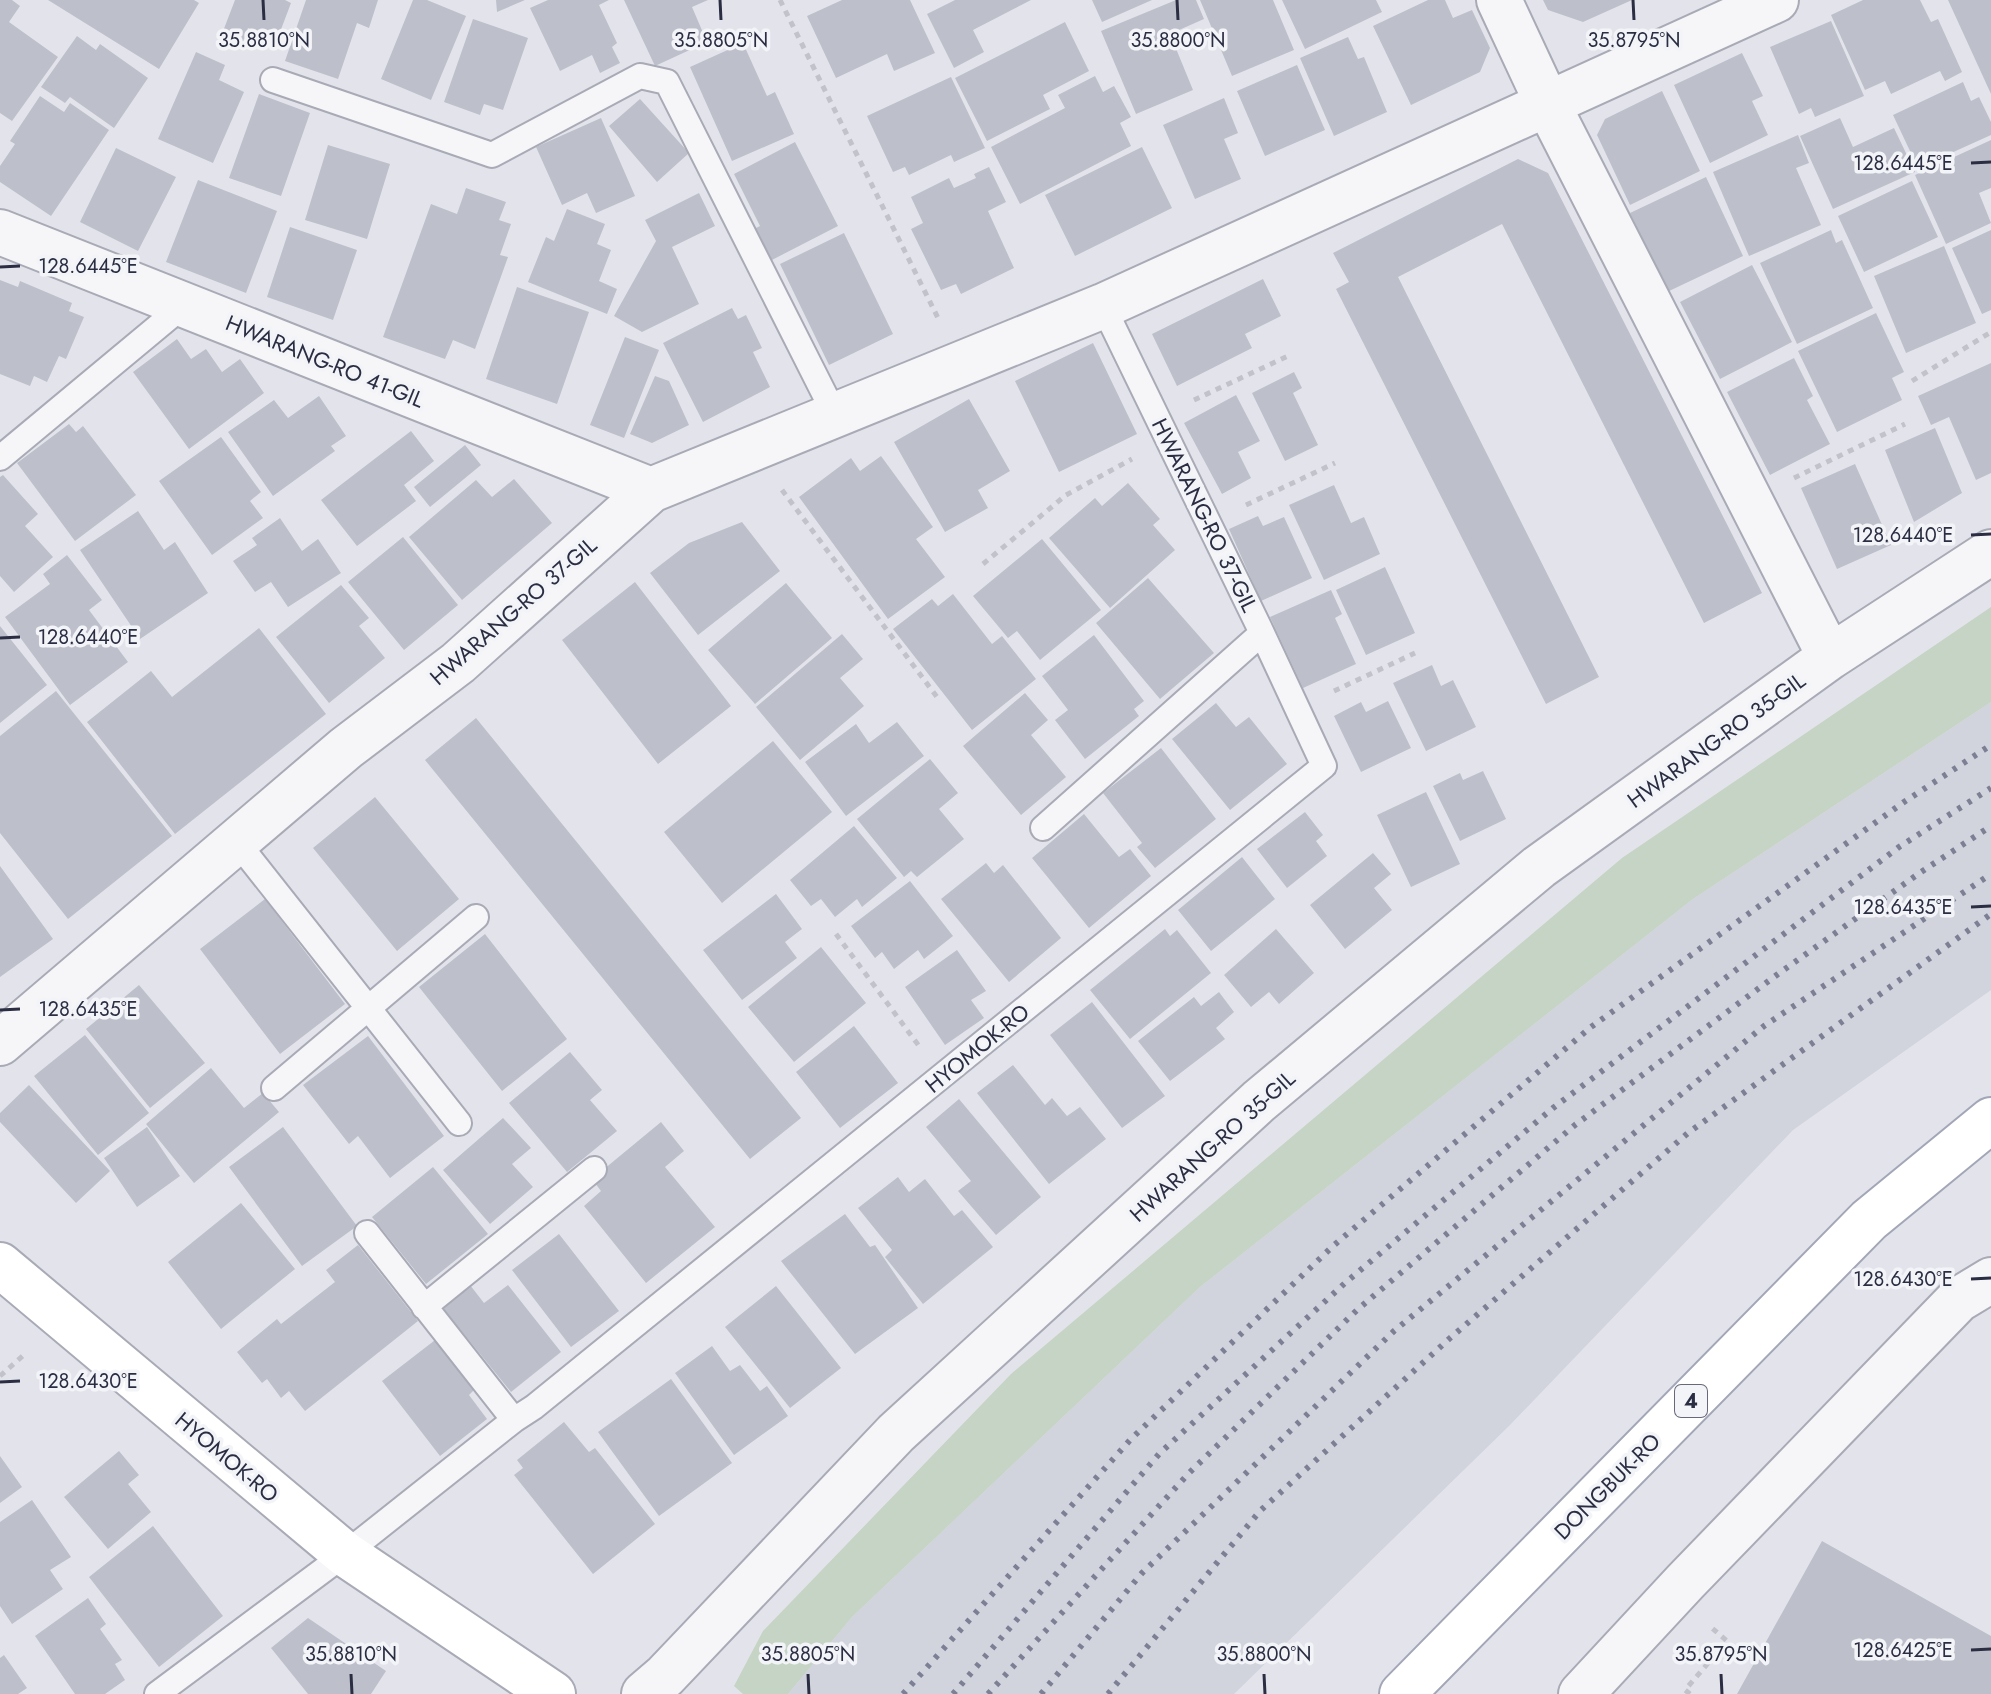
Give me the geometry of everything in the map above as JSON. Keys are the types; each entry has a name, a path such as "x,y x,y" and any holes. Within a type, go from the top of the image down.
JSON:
{"main road":[{"name":"DONGBUK-RO","path":"1402,1694 1869,1220 1991,1120"},
{"name":"HYOMOK-RO","path":"0,1265 345,1554 553,1694"}],"street":[{"path":"1499,0 1548,105 1830,657"},
{"name":"HWARANG-RO 37-GIL","path":"0,1043 346,748 458,663 651,490 1103,306 1776,0"},
{"name":"HWARANG-RO 41-GIL","path":"0,232 651,490"},
{"name":"HWARANG-RO 35-GIL","path":"644,1694 665,1676 896,1433 1259,1101 1539,867 1830,657 1991,552"},
{"path":"1581,1694 1958,1300 1991,1280"}],"lane":[{"path":"273,80 492,155 640,76 667,82 835,415"},
{"path":"0,458 184,305"},
{"name":"HWARANG-RO 37-GIL","path":"1043,828 1262,633 1103,306"},
{"name":"HYOMOK-RO","path":"345,1554 570,1379 1324,766 1262,633"},
{"path":"237,842 459,1123"},
{"path":"274,1088 476,917"},
{"path":"424,1307 594,1169"},
{"path":"367,1233 514,1420"},
{"path":"157,1694 345,1554"}],"path":[{"path":"780,0 961,364"},
{"path":"1912,381 1991,332"},
{"path":"983,564 1066,495 1163,429 1288,356"},
{"path":"1750,499 1905,424"},
{"path":"764,444 781,489 937,697"},
{"path":"1209,523 1335,463"},
{"path":"1297,709 1415,653"},
{"path":"836,934 942,1077"}],"shaded area":[{"path":"1991,702 1991,990 1793,1130 1510,1425 1234,1694 788,1694 852,1617 1200,1287 1693,899"}],"green space":[{"path":"1991,607 1991,702 1693,899 1200,1287 852,1617 788,1694 743,1694 734,1686 763,1631 1011,1374 1622,858"}],"building":[{"path":"0,0 12,0 20,6 9,22 58,57 12,121 0,113"},
{"path":"48,0 194,0 199,3 159,69"},
{"path":"235,0 285,0 291,3 277,40 248,28 241,47 220,39"},
{"path":"306,0 378,0 369,28 357,23 338,79 285,61"},
{"path":"413,0 427,0 466,16 431,100 381,79"},
{"path":"496,0 525,0 497,12"},
{"path":"548,0 609,0 599,5 617,43 612,47 620,63 600,73 592,55 560,71 530,8"},
{"path":"624,0 708,0 692,7 707,42 655,66"},
{"path":"842,0 910,0 935,53 894,71 887,54 836,78 807,16"},
{"path":"955,0 1031,0 973,30 984,52 954,68 927,14"},
{"path":"1092,0 1152,0 1102,22"},
{"path":"1176,0 1196,0 1204,19 1170,34 1193,90 1136,114 1101,31"},
{"path":"1200,0 1273,0 1294,50 1232,76"},
{"path":"1282,0 1376,0 1382,12 1305,49"},
{"path":"1428,0 1445,0 1453,18 1472,10 1490,48 1480,72 1411,105 1373,26"},
{"path":"1543,0 1632,0 1583,22 1548,10"},
{"path":"1863,0 1920,0 1931,22 1938,19 1962,72 1945,81 1940,71 1891,94 1885,81 1865,90 1831,15"},
{"path":"1948,0 1991,0 1991,94"},
{"path":"473,19 528,38 503,110 484,104 480,115 444,102"},
{"path":"1831,21 1864,96 1815,117 1811,108 1799,114 1770,47"},
{"path":"1065,22 1089,71 1043,95 1050,109 987,141 955,78"},
{"path":"77,36 96,50 100,44 148,78 114,128 70,97 65,103 41,87"},
{"path":"1348,37 1358,59 1364,57 1387,112 1334,136 1300,58"},
{"path":"743,43 767,96 775,92 794,134 732,161 690,67"},
{"path":"196,52 225,65 219,80 244,92 213,163 158,139"},
{"path":"1742,53 1763,96 1752,101 1768,135 1710,163 1674,85"},
{"path":"1297,65 1325,130 1265,156 1237,91"},
{"path":"1095,76 1103,92 1114,86 1131,117 1120,123 1131,146 1020,204 991,147 1065,108 1058,95"},
{"path":"951,77 985,148 954,162 951,155 909,175 905,167 893,172 867,116"},
{"path":"1963,82 1971,101 1979,97 1991,122 1991,135 1918,168 1893,115"},
{"path":"1662,91 1700,171 1630,205 1597,135 1605,119"},
{"path":"259,94 310,113 281,196 229,178"},
{"path":"40,96 64,112 70,103 109,130 51,216 0,182 0,166 15,144 10,141"},
{"path":"1224,98 1238,133 1224,139 1241,179 1195,199 1163,125"},
{"path":"640,99 689,153 657,182 609,126"},
{"path":"601,118 635,196 596,213 587,193 562,205 536,147"},
{"path":"1840,118 1853,147 1894,128 1915,172 1833,209 1800,136"},
{"path":"1798,135 1809,163 1796,168 1821,225 1749,256 1713,172"},
{"path":"1991,140 1991,188 1979,193 1991,223 1946,244 1915,175"},
{"path":"795,142 838,226 768,262 752,230 760,226 734,174"},
{"path":"328,145 390,164 367,239 305,220"},
{"path":"1142,147 1172,208 1075,256 1045,195"},
{"path":"116,148 176,177 138,251 80,222"},
{"path":"1518,159 1548,173 1762,593 1704,623 1502,224 1398,277 1599,677 1546,704 1336,289 1349,282 1333,253"},
{"path":"989,167 1006,202 988,211 1014,268 961,294 956,284 941,290 911,229 923,223 911,197 949,178 954,188 976,178 974,174"},
{"path":"1706,177 1743,256 1667,292 1630,213"},
{"path":"198,180 277,211 246,293 166,262"},
{"path":"1912,181 1938,237 1864,272 1838,216"},
{"path":"466,188 506,202 499,220 511,224 500,255 508,257 475,349 453,340 445,359 383,337 431,204 457,214"},
{"path":"699,193 715,226 672,247 699,304 642,332 614,316 656,241 645,220"},
{"path":"567,209 605,224 597,244 611,250 599,281 617,289 607,314 528,282 546,237 554,241"},
{"path":"290,227 357,250 333,320 267,297"},
{"path":"1831,230 1836,243 1842,240 1873,308 1797,344 1760,263"},
{"path":"1991,230 1991,310 1982,314 1952,248"},
{"path":"844,233 893,334 829,365 780,264"},
{"path":"1944,246 1976,323 1906,353 1874,276"},
{"path":"1752,265 1792,342 1720,379 1680,302"},
{"path":"1263,279 1281,316 1245,334 1252,348 1177,386 1152,334"},
{"path":"0,280 18,287 20,281 72,303 69,311 84,317 66,359 59,356 47,382 34,376 30,386 0,374"},
{"path":"517,287 589,312 557,404 486,379"},
{"path":"732,308 738,319 746,315 762,348 753,352 770,387 703,422 663,343"},
{"path":"1876,313 1904,372 1892,378 1902,400 1837,432 1798,351"},
{"path":"625,337 659,350 624,438 590,425"},
{"path":"177,339 191,359 206,349 222,372 240,359 264,393 189,449 133,372"},
{"path":"1093,343 1137,434 1059,472 1015,381"},
{"path":"1794,358 1813,396 1807,400 1830,444 1770,475 1727,392"},
{"path":"1991,363 1991,473 1976,480 1949,417 1931,425 1918,396"},
{"path":"1294,372 1302,388 1293,393 1318,445 1285,461 1252,393"},
{"path":"655,376 669,381 689,425 652,443 630,434"},
{"path":"1236,395 1260,441 1238,452 1251,478 1222,494 1184,423"},
{"path":"319,396 346,436 331,446 335,451 273,496 228,432 274,400 288,418"},
{"path":"969,399 1010,471 978,490 988,508 945,532 894,442"},
{"path":"69,424 76,432 83,426 136,495 75,541 17,463"},
{"path":"1935,428 1962,493 1914,522 1885,450"},
{"path":"411,431 434,461 404,485 416,501 357,546 321,500"},
{"path":"221,437 261,492 250,501 263,518 212,555 159,481"},
{"path":"465,445 481,465 430,507 414,487"},
{"path":"881,456 933,527 916,539 945,577 888,619 799,497 851,458 860,471"},
{"path":"1855,464 1891,545 1837,569 1801,488"},
{"path":"3,475 38,514 25,526 53,557 14,592 0,576 0,477"},
{"path":"514,479 552,523 462,600 409,537 476,480 492,497"},
{"path":"1128,483 1160,519 1153,525 1175,550 1110,608 1049,538 1095,498 1102,506"},
{"path":"1334,485 1351,523 1364,517 1380,554 1324,580 1289,505"},
{"path":"138,511 164,550 175,542 208,593 140,639 80,550"},
{"path":"1258,516 1263,526 1284,517 1312,578 1261,601 1229,529"},
{"path":"280,518 302,551 318,539 341,573 288,607 271,582 255,592 233,561 257,545 252,538"},
{"path":"742,522 780,571 698,635 650,573 689,543"},
{"path":"403,537 458,605 404,650 348,582"},
{"path":"1042,539 1101,610 1040,660 1017,631 1008,638 973,596"},
{"path":"67,555 102,600 89,610 128,662 70,705 5,617 50,584 43,574"},
{"path":"1385,567 1415,633 1366,655 1336,590"},
{"path":"1148,578 1214,653 1160,699 1096,623"},
{"path":"635,582 731,706 658,764 562,640"},
{"path":"786,583 832,638 755,704 708,650"},
{"path":"341,585 369,618 359,626 385,658 329,703 276,637"},
{"path":"1331,590 1342,614 1335,618 1356,664 1303,688 1270,617"},
{"path":"953,594 992,644 1002,636 1036,679 972,730 893,629 932,599 938,606"},
{"path":"0,626 47,685 0,723"},
{"path":"259,628 326,714 175,834 87,722 151,671 172,697"},
{"path":"842,634 863,659 840,678 864,706 800,760 756,707"},
{"path":"1094,635 1144,701 1134,709 1139,716 1085,759 1055,720 1068,710 1042,676"},
{"path":"1432,665 1441,686 1453,680 1476,727 1426,751 1393,683"},
{"path":"56,691 172,836 68,919 0,833 0,736"},
{"path":"1025,693 1048,720 1031,735 1066,777 1021,815 963,746"},
{"path":"1388,701 1411,748 1361,772 1334,716 1361,702 1366,712"},
{"path":"1216,703 1236,727 1249,717 1287,764 1230,810 1172,739"},
{"path":"476,718 801,1118 750,1159 425,760"},
{"path":"897,722 924,756 846,816 805,762 856,724 869,743"},
{"path":"773,741 832,812 722,903 664,832"},
{"path":"1161,748 1216,819 1155,868 1137,847 1142,843 1103,793"},
{"path":"930,759 958,793 939,809 964,839 917,877 911,871 904,877 857,819"},
{"path":"1483,771 1506,819 1460,841 1433,786 1460,773 1463,780"},
{"path":"1426,792 1460,864 1411,887 1377,815"},
{"path":"375,797 459,899 397,951 313,848"},
{"path":"1305,812 1323,835 1316,841 1327,856 1287,888 1257,849"},
{"path":"1084,814 1119,857 1130,849 1151,876 1089,928 1032,858"},
{"path":"854,826 897,878 862,907 857,899 835,917 821,899 811,906 790,880"},
{"path":"1373,853 1391,874 1374,888 1392,910 1345,949 1310,905"},
{"path":"1242,857 1275,899 1211,951 1178,910"},
{"path":"986,863 994,873 1003,865 1061,938 1009,982 941,899"},
{"path":"0,866 53,939 0,977"},
{"path":"910,881 953,936 924,959 918,950 894,969 882,952 875,958 851,926"},
{"path":"776,894 802,929 785,942 797,958 742,1000 703,950"},
{"path":"265,899 345,1004 280,1054 200,949"},
{"path":"1165,929 1170,936 1177,930 1211,973 1130,1039 1090,990"},
{"path":"1276,929 1314,973 1279,1004 1269,992 1251,1007 1224,975"},
{"path":"485,934 567,1039 502,1091 419,987"},
{"path":"821,947 866,1003 794,1062 748,1007"},
{"path":"957,950 986,991 971,1000 984,1018 945,1045 905,987"},
{"path":"139,985 205,1063 150,1108 86,1029"},
{"path":"1219,992 1234,1012 1216,1028 1225,1039 1170,1081 1138,1041 1194,997 1201,1006"},
{"path":"1092,1002 1165,1096 1122,1128 1050,1035"},
{"path":"854,1026 898,1083 840,1128 796,1072"},
{"path":"85,1035 149,1113 98,1155 34,1076"},
{"path":"368,1036 444,1136 390,1178 358,1136 349,1144 303,1085"},
{"path":"570,1052 602,1090 590,1100 617,1131 567,1172 509,1103"},
{"path":"1013,1065 1045,1105 1052,1098 1067,1116 1080,1107 1106,1139 1049,1184 977,1093"},
{"path":"211,1068 244,1108 263,1093 279,1112 194,1183 146,1124"},
{"path":"29,1085 110,1171 76,1203 0,1122 0,1113"},
{"path":"959,1099 1041,1197 996,1235 958,1191 971,1181 926,1127"},
{"path":"503,1118 531,1148 512,1164 533,1187 490,1224 443,1170"},
{"path":"661,1122 684,1151 665,1167 715,1227 646,1283 584,1206 601,1191 592,1179"},
{"path":"147,1127 180,1176 137,1207 104,1158"},
{"path":"283,1127 357,1226 302,1266 229,1167"},
{"path":"433,1167 488,1234 426,1284 372,1217"},
{"path":"898,1177 909,1192 925,1179 954,1216 962,1210 993,1247 923,1304 885,1257 892,1250 858,1208"},
{"path":"241,1203 295,1269 221,1329 168,1262"},
{"path":"845,1214 870,1247 875,1245 918,1308 855,1354 781,1261"},
{"path":"559,1234 619,1311 571,1347 512,1270"},
{"path":"358,1245 418,1321 305,1411 289,1391 281,1398 267,1379 262,1383 237,1352 277,1319 281,1324 335,1282 326,1270"},
{"path":"470,1285 484,1303 508,1285 561,1352 511,1392 442,1307"},
{"path":"776,1286 841,1368 790,1408 725,1327"},
{"path":"439,1337 477,1387 469,1395 487,1419 440,1456 382,1381"},
{"path":"712,1346 730,1371 740,1365 760,1391 767,1386 788,1416 734,1455 675,1373"},
{"path":"671,1379 732,1463 659,1516 598,1432"},
{"path":"564,1422 589,1452 595,1448 655,1524 593,1574 514,1475 523,1468 517,1460"},
{"path":"119,1451 139,1475 128,1484 151,1512 108,1549 64,1497"},
{"path":"0,1456 22,1487 0,1503"},
{"path":"32,1500 71,1557 50,1570 63,1589 12,1624 0,1606 0,1522"},
{"path":"153,1526 223,1616 159,1667 89,1577"},
{"path":"1822,1541 1991,1636 1991,1694 1737,1694"},
{"path":"88,1598 106,1624 100,1629 122,1660 115,1664 125,1680 105,1694 75,1694 35,1636"},
{"path":"308,1618 386,1671 371,1694 308,1694 271,1648"},
{"path":"4,1655 27,1688 18,1694 0,1694 0,1658"}],"railway":[{"path":"903,1694 1131,1439 1333,1246 1591,1027 1904,802 1991,745"},
{"path":"953,1694 1159,1454 1345,1283 1553,1108 1899,847 1991,788"},
{"path":"988,1694 1189,1473 1357,1310 1575,1125 1778,974 1991,826"},
{"path":"1041,1694 1142,1573 1394,1331 1764,1026 1991,874"},
{"path":"1108,1694 1260,1511 1449,1339 1688,1133 1991,914"}]}
